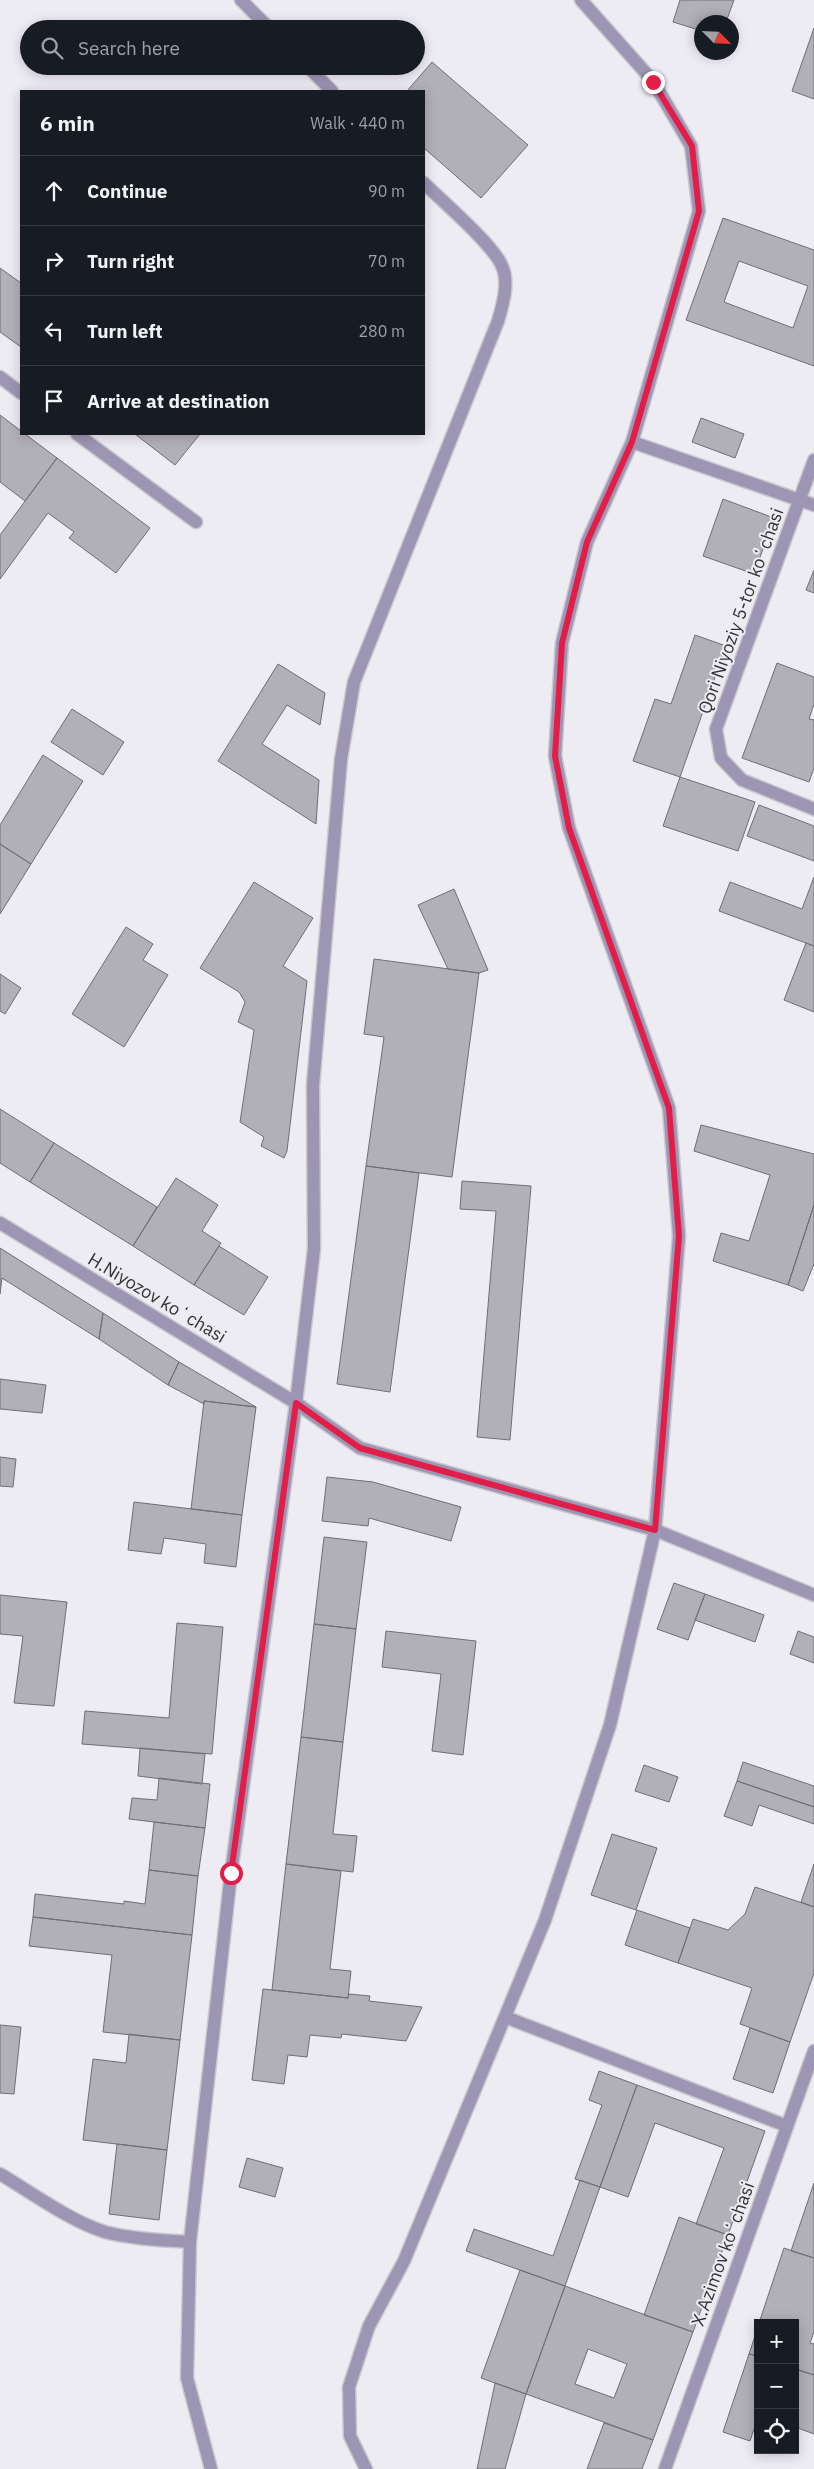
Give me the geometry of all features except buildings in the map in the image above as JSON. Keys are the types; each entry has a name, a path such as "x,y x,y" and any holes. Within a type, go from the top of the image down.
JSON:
{"street":[{"path":"241,0 261,20"},
{"path":"366,2469 350,2436 349,2387 369,2326 404,2261 545,1920 610,1725 655,1530 679,1236 669,1108 569,828 555,756 565,634 587,542 632,442 699,211 692,146 653,82 582,0"},
{"path":"316,75 331,90"},
{"path":"211,2469 187,2378 190,2242 231,1873 296,1403 314,1250 313,1085 341,759 354,682 498,321 506,294 502,265 485,244 425,184"},
{"path":"0,377 20,392"},
{"path":"78,435 196,522"},
{"path":"632,442 814,505"},
{"name":"Qori Niyoziy 5-tor koʻchasi","path":"814,460 716,729 721,758 742,780 814,808"},
{"name":"H.Niyozov koʻchasi","path":"0,1223 296,1403 360,1448 655,1530 814,1594"},
{"path":"505,2017 787,2126"},
{"name":"X.Azimov koʻchasi","path":"665,2469 814,2051"},
{"path":"0,2174 76,2219 104,2231 126,2236 190,2242"}],"route":[{"path":"231,1873 296,1403 360,1448 514,1489 655,1530 679,1236 669,1108 569,828 555,756 562,643 587,542 632,442 699,211 692,146 653,82"}]}
